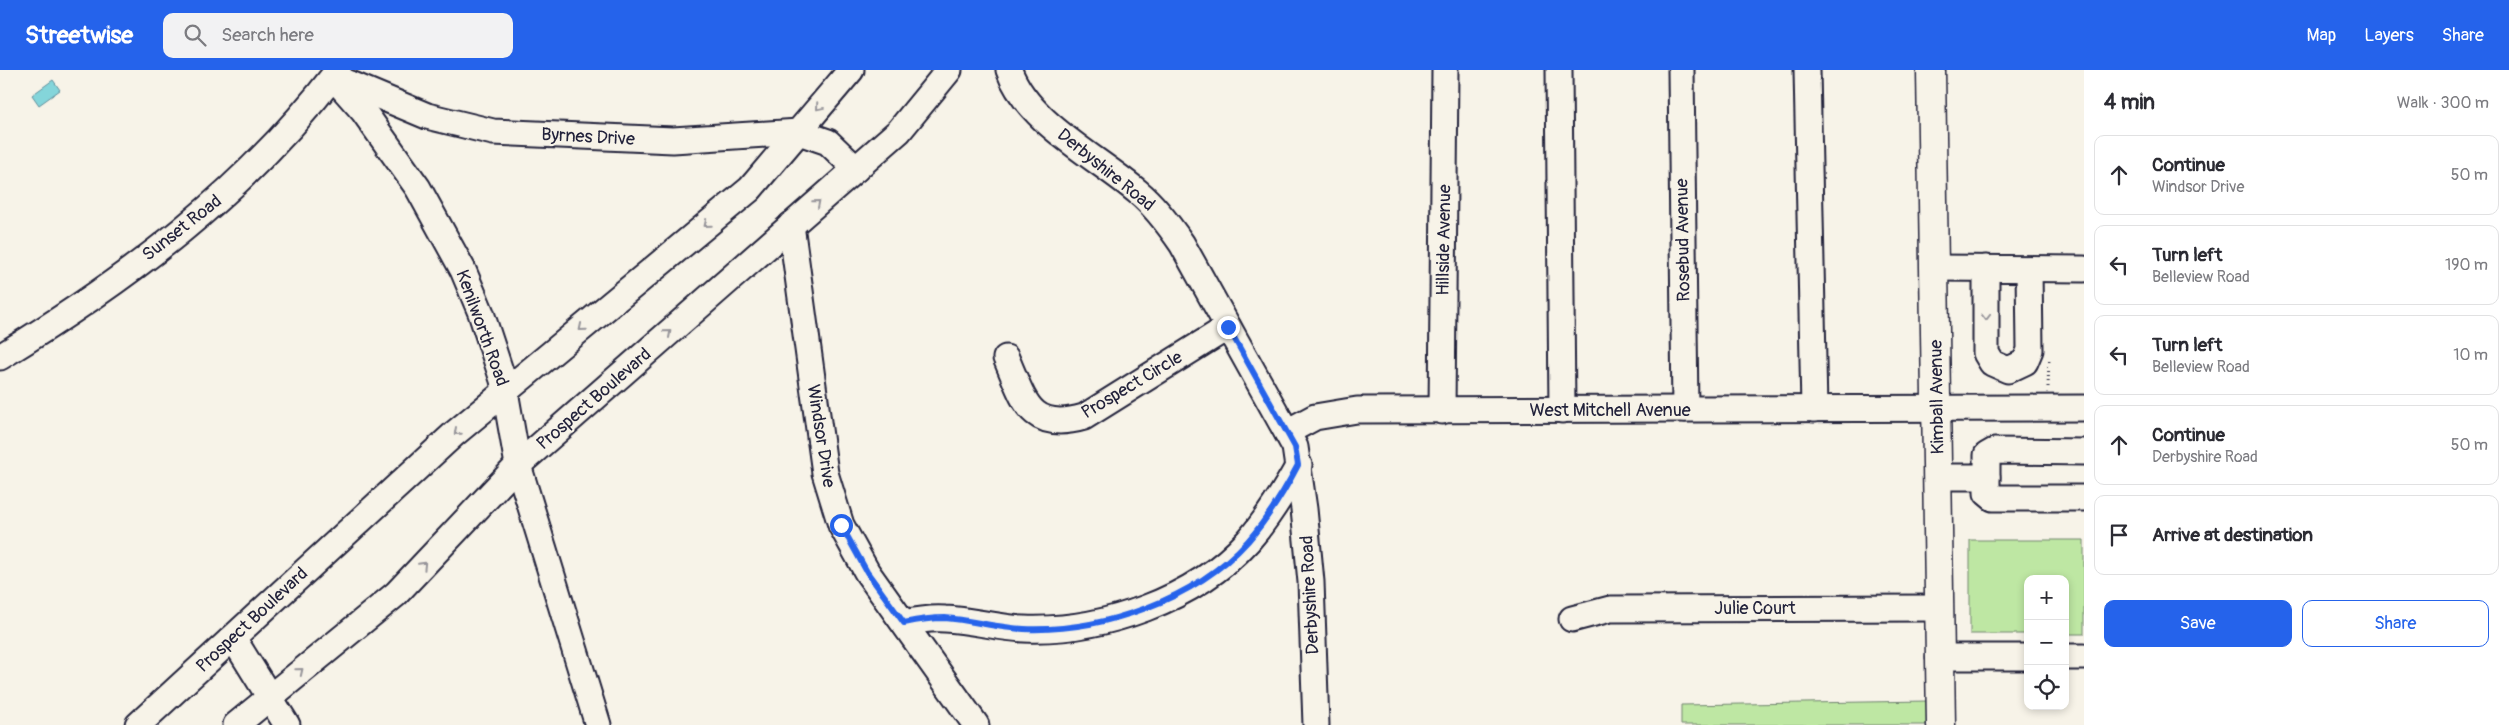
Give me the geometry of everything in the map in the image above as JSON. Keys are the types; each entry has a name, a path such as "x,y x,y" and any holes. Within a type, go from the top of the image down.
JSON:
{"main road":[{"name":"Kimball Avenue","path":"1931,70 1938,408 1938,608 1941,725"}],"street":[{"name":"Prospect Boulevard","path":"138,725 454,434 750,189 851,70"},
{"name":"Prospect Boulevard","path":"236,725 270,695 396,594 518,465 899,131 949,70"},
{"name":"Derbyshire Road","path":"1009,70 1020,92 1031,107 1050,124 1140,193 1160,214 1182,244 1295,447 1311,582 1316,725"},
{"name":"Hillside Avenue","path":"1442,411 1445,70"},
{"path":"1559,70 1562,410"},
{"name":"Rosebud Avenue","path":"1680,70 1685,409"},
{"path":"1807,70 1814,409"},
{"name":"Byrnes Drive","path":"330,72 427,116 493,132 673,140 798,132 828,142 856,169"},
{"name":"Sunset Road","path":"0,356 58,321 180,232 224,196 291,128 330,72"},
{"name":"Kenilworth Road","path":"330,72 392,149 442,228 481,313 496,357 505,392 518,465 598,725"},
{"name":"Windsor Drive","path":"791,226 825,474 832,500 853,549 976,725"},
{"path":"1935,268 2084,269"},
{"path":"1986,268 1986,353 1996,367 2008,370 2025,362 2030,350 2029,269"},
{"name":"Prospect Circle","path":"1006,358 1027,404 1038,416 1052,421 1068,422 1084,417 1228,327"},
{"name":"West Mitchell Avenue","path":"1287,432 1315,418 1334,412 1357,410 2084,408"},
{"path":"2084,452 1994,451 1987,455 1987,493 1993,498 2084,498"},
{"path":"904,623 927,618 946,618 995,627 1055,629 1085,625 1142,610 1170,597 1225,562 1247,541 1274,507 1298,465"},
{"path":"1938,477 1987,477"},
{"name":"Julie Court","path":"1572,619 1610,609 1938,608"},
{"path":"233,638 287,725"},
{"path":"1940,657 2024,657"},
{"path":"2069,657 2084,657"}],"path":[{"path":"2048,387 2049,364"}],"green space":[{"path":"1970,540 2084,540 2084,634 2069,634 2069,575 2024,575 2024,634 1970,634"},
{"path":"1928,701 1929,725 1681,725 1681,705"}],"water":[{"path":"53,80 60,90 39,105 32,95"}],"route":[{"path":"841,525 867,572 904,623 927,618 946,618 995,627 1055,629 1114,619 1142,610 1170,597 1225,562 1247,541 1274,507 1298,465 1295,447 1272,410 1228,327"}]}
